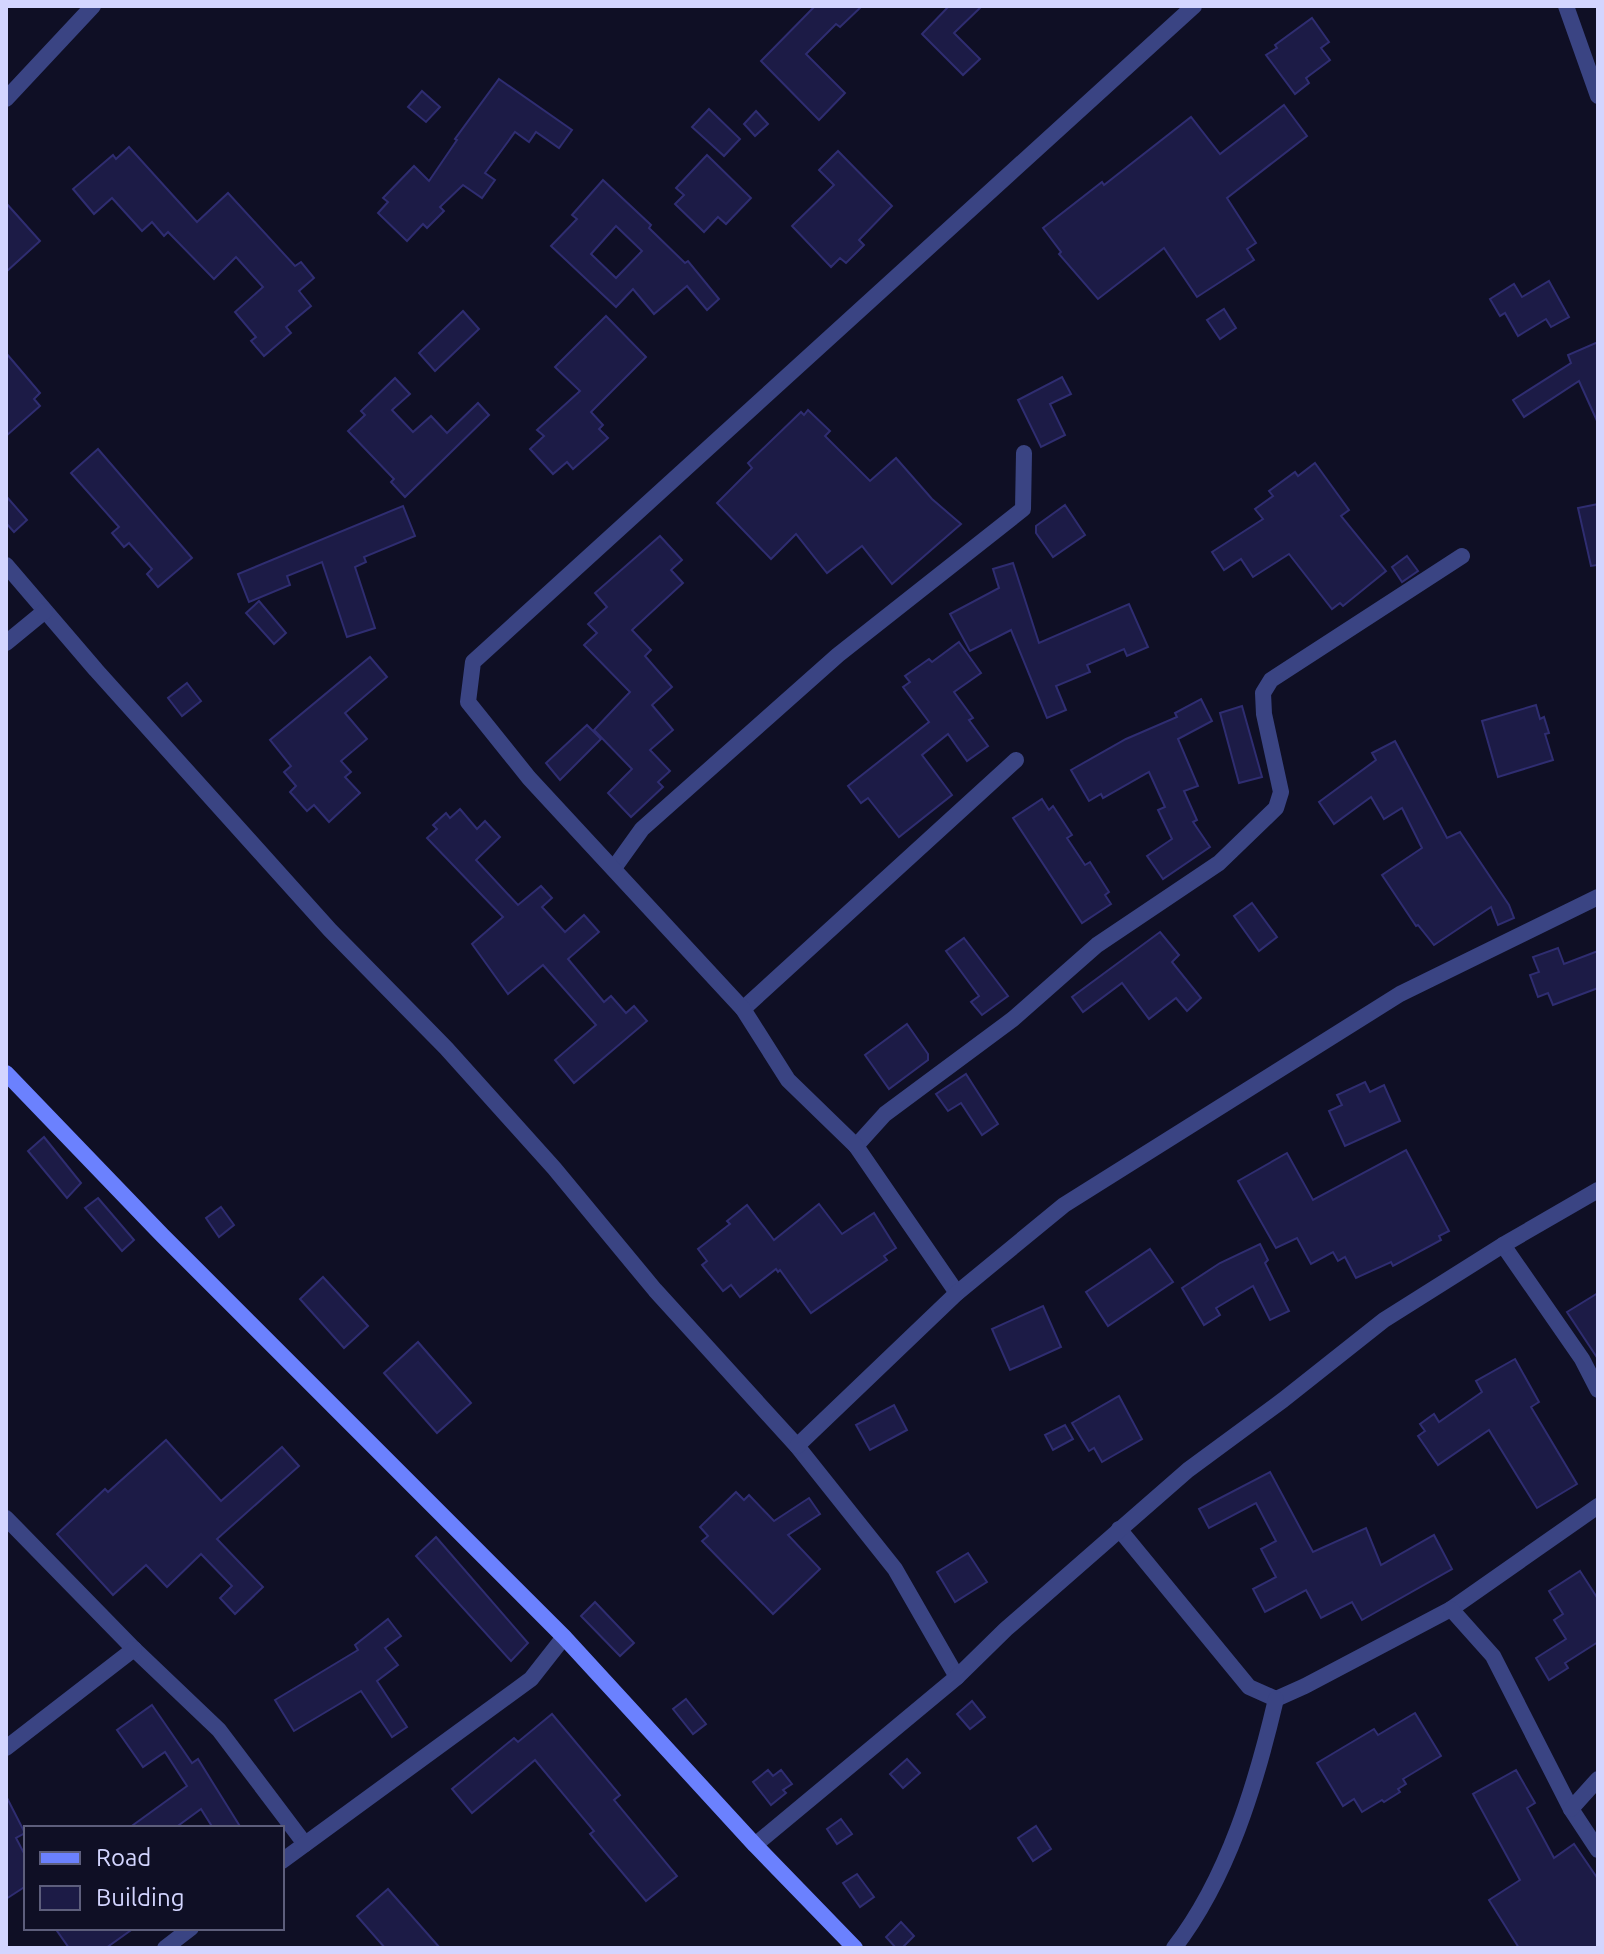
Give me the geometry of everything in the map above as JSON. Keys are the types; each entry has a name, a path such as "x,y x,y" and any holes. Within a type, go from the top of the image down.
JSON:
{"main road":[{"path":"6,1073 162,1235 564,1637 755,1845 855,1948"}],"street":[{"path":"6,99 93,6"},
{"path":"957,1293 856,1146 788,1080 743,1009 529,778 468,702 473,662 1194,6"},
{"path":"1566,6 1598,96"},
{"path":"614,868 642,829 838,655 1023,509 1024,453"},
{"path":"856,1146 885,1114 1013,1019 1097,945 1219,863 1257,828 1276,808 1281,792 1264,714 1263,693 1271,680 1462,556"},
{"path":"6,565 330,930 446,1048 554,1168 655,1290 797,1446 895,1569 957,1677"},
{"path":"6,643 45,611"},
{"path":"743,1009 1016,760"},
{"path":"797,1446 957,1293 1064,1205 1400,994 1598,897"},
{"path":"755,1845 957,1677 1188,1470 1384,1320 1598,1190"},
{"path":"1503,1245 1582,1359 1598,1390"},
{"path":"1119,1529 1249,1687 1276,1699 1451,1609 1598,1506"},
{"path":"6,1518 134,1649 219,1730 305,1844"},
{"path":"1451,1609 1493,1656 1571,1809 1598,1850"},
{"path":"284,1860 531,1679 564,1637"},
{"path":"6,1748 134,1649"},
{"path":"1174,1948 1198,1918 1251,1794 1276,1699"},
{"path":"1571,1809 1598,1779"},
{"path":"165,1948 188,1930"}],"building":[{"path":"815,6 862,6 840,27 836,24 806,54 845,93 819,120 761,61"},
{"path":"949,6 982,6 954,33 980,59 963,75 922,34"},
{"path":"1312,18 1329,42 1321,48 1330,60 1306,78 1309,83 1295,94 1266,55"},
{"path":"499,79 572,130 559,148 536,132 529,142 515,132 485,173 495,180 482,198 463,185 440,207 444,211 427,228 423,224 407,241 378,213 388,202 383,198 414,166 429,181"},
{"path":"422,91 440,107 426,122 408,107"},
{"path":"1284,105 1307,136 1227,198 1256,243 1247,249 1254,260 1197,297 1164,248 1098,299 1059,254 1061,252 1043,228 1191,117 1220,154"},
{"path":"709,109 740,139 724,156 692,127"},
{"path":"756,111 768,124 755,136 744,124"},
{"path":"129,147 197,222 228,193 295,266 301,262 314,278 299,291 311,306 286,327 291,333 264,356 251,341 256,337 235,312 263,287 236,257 214,279 168,232 164,236 152,222 142,231 112,198 94,214 73,189 113,155 116,159"},
{"path":"838,151 892,206 859,240 864,245 846,263 840,258 831,267 792,226 834,185 819,170"},
{"path":"707,155 751,198 726,224 718,217 704,232 675,204 684,195 676,188"},
{"path":"603,180 651,225 649,228 685,263 688,261 719,299 707,310 687,286 654,314 633,289 616,307 551,246 577,219 572,215","holes":["616,226 642,251 616,278 591,254"]},
{"path":"6,203 40,241 6,272"},
{"path":"1549,281 1569,317 1551,327 1546,319 1518,336 1505,313 1500,316 1490,299 1514,284 1522,297"},
{"path":"1224,309 1236,328 1220,339 1207,320"},
{"path":"463,311 479,329 435,371 419,353"},
{"path":"606,316 646,357 591,412 603,425 599,429 608,438 573,469 567,462 553,474 530,449 544,436 537,430 580,391 555,367"},
{"path":"1598,342 1598,423 1579,381 1524,417 1513,400 1571,363 1568,355"},
{"path":"6,353 40,393 34,399 40,406 6,436"},
{"path":"1062,377 1071,394 1050,404 1065,435 1041,447 1018,400"},
{"path":"395,378 410,394 392,410 413,432 431,416 447,433 478,403 489,415 405,497 391,482 394,479 348,431 365,415 361,411"},
{"path":"808,410 830,431 825,436 870,481 896,458 932,499 961,524 892,584 862,546 827,573 796,534 771,559 717,503 752,468 748,463 801,412 804,415"},
{"path":"98,449 192,558 158,587 147,574 152,569 129,543 124,547 112,533 119,527 71,473"},
{"path":"1315,463 1349,510 1341,516 1386,571 1343,606 1340,603 1332,609 1289,554 1253,577 1241,559 1224,570 1212,552 1263,519 1255,509 1273,496 1269,491 1295,472 1298,476"},
{"path":"6,496 27,520 14,532 6,523"},
{"path":"1598,504 1598,565 1591,566 1578,508"},
{"path":"1065,505 1085,535 1053,557 1036,533 1036,526"},
{"path":"403,506 415,536 364,557 366,562 355,567 375,628 347,637 322,562 287,576 290,585 249,602 238,574"},
{"path":"660,536 682,560 671,570 683,583 632,630 651,650 645,656 672,687 652,705 673,730 650,750 670,771 658,782 663,787 631,817 608,793 632,769 594,730 630,692 584,645 597,633 588,624 607,607 595,593"},
{"path":"1407,556 1418,571 1402,582 1392,567"},
{"path":"1013,563 1039,643 1129,604 1148,647 1127,656 1124,649 1087,665 1090,672 1056,686 1066,710 1047,718 1011,630 970,651 950,614 999,588 993,569"},
{"path":"259,601 286,633 274,644 246,613"},
{"path":"959,642 981,673 954,692 988,746 967,761 948,734 922,755 952,795 899,837 868,798 861,803 848,786 929,722 903,687 910,682 905,676 929,659 932,662"},
{"path":"370,657 387,677 345,713 367,739 341,761 351,772 345,777 360,793 329,822 314,805 307,811 290,792 296,786 284,772 291,766 270,740"},
{"path":"187,683 201,701 182,716 168,698"},
{"path":"1201,699 1212,721 1178,739 1198,786 1184,791 1197,820 1193,822 1210,847 1163,879 1147,856 1172,839 1158,810 1165,807 1149,772 1103,798 1101,794 1089,801 1071,770 1126,739 1177,717 1175,713"},
{"path":"1536,705 1549,733 1545,734 1553,760 1498,777 1482,721"},
{"path":"1242,706 1262,777 1239,783 1220,713"},
{"path":"587,725 601,739 560,780 546,763"},
{"path":"1395,741 1447,838 1460,832 1509,905 1514,918 1498,925 1491,907 1434,945 1416,926 1382,875 1422,848 1402,808 1384,819 1371,797 1334,824 1319,802 1376,760 1372,753"},
{"path":"1042,799 1049,810 1053,806 1072,835 1067,838 1085,865 1090,862 1109,892 1105,895 1111,904 1082,923 1013,818"},
{"path":"460,809 477,829 485,821 500,837 476,860 518,905 541,886 552,898 542,907 565,932 584,915 599,932 568,959 604,1002 611,996 626,1013 634,1006 647,1021 574,1083 555,1060 596,1025 543,965 508,994 472,944 503,917 427,838 437,829 433,825 446,813 450,818"},
{"path":"1252,903 1277,937 1259,951 1234,916"},
{"path":"1160,932 1179,955 1172,962 1201,998 1187,1011 1176,998 1149,1019 1122,983 1083,1012 1072,997"},
{"path":"964,938 1008,996 982,1015 971,1002 979,996 946,951"},
{"path":"1558,948 1564,964 1598,951 1598,988 1553,1005 1548,993 1538,997 1530,975 1539,972 1533,957"},
{"path":"907,1024 928,1054 928,1060 889,1089 865,1055"},
{"path":"966,1074 998,1124 982,1135 961,1103 948,1111 936,1094"},
{"path":"1365,1082 1370,1092 1384,1085 1400,1121 1345,1146 1329,1111 1342,1105 1337,1095"},
{"path":"44,1137 81,1183 67,1198 28,1151"},
{"path":"1406,1150 1449,1231 1439,1236 1441,1240 1393,1266 1391,1262 1356,1278 1345,1257 1338,1261 1333,1252 1311,1264 1297,1238 1276,1248 1238,1181 1287,1153 1313,1200"},
{"path":"98,1198 134,1240 122,1251 85,1208"},
{"path":"819,1204 842,1234 874,1213 896,1248 884,1256 887,1260 811,1313 780,1270 778,1272 776,1269 740,1297 731,1285 723,1291 702,1265 707,1261 698,1249 730,1224 727,1221 747,1205 774,1240"},
{"path":"221,1207 234,1225 219,1237 206,1218"},
{"path":"1260,1244 1268,1260 1265,1263 1289,1311 1270,1320 1253,1286 1216,1308 1220,1315 1204,1325 1182,1288 1220,1263"},
{"path":"1150,1249 1173,1282 1108,1326 1086,1292"},
{"path":"323,1277 368,1326 344,1348 300,1299"},
{"path":"1598,1293 1598,1359 1567,1312"},
{"path":"1043,1306 1061,1347 1010,1370 992,1329"},
{"path":"418,1342 471,1403 437,1433 384,1373"},
{"path":"1515,1359 1539,1402 1531,1407 1577,1484 1537,1508 1489,1430 1438,1465 1418,1436 1425,1431 1420,1424 1434,1414 1439,1422 1482,1392 1476,1381"},
{"path":"1119,1396 1142,1439 1102,1462 1094,1448 1089,1451 1072,1423"},
{"path":"894,1405 907,1430 870,1450 856,1425"},
{"path":"1065,1425 1073,1439 1053,1450 1045,1435"},
{"path":"166,1440 221,1501 282,1447 299,1466 217,1539 263,1587 235,1614 220,1598 232,1586 201,1554 167,1587 146,1565 113,1595 57,1534 105,1489 108,1492"},
{"path":"1270,1472 1313,1552 1366,1528 1381,1565 1434,1535 1452,1569 1362,1620 1352,1602 1321,1618 1306,1590 1265,1612 1253,1589 1276,1577 1261,1549 1276,1541 1256,1503 1209,1528 1199,1509"},
{"path":"736,1492 744,1500 749,1495 774,1521 809,1498 820,1514 788,1535 820,1569 773,1614 702,1541 708,1536 700,1527"},
{"path":"436,1537 528,1643 511,1661 416,1556"},
{"path":"968,1553 987,1582 955,1602 937,1572"},
{"path":"1580,1571 1598,1599 1598,1642 1565,1663 1568,1668 1549,1680 1536,1658 1566,1639 1554,1620 1563,1614 1549,1591"},
{"path":"595,1602 634,1643 620,1656 581,1616"},
{"path":"388,1619 401,1636 385,1648 398,1665 377,1681 407,1727 392,1737 361,1691 294,1731 275,1700 358,1650 355,1645"},
{"path":"686,1699 706,1724 693,1734 673,1709"},
{"path":"972,1701 985,1717 970,1729 957,1714"},
{"path":"152,1705 192,1763 198,1759 240,1826 212,1826 201,1809 178,1826 132,1826 187,1786 165,1752 143,1767 117,1730"},
{"path":"1415,1713 1441,1756 1403,1779 1406,1784 1398,1789 1400,1792 1384,1802 1382,1800 1362,1812 1354,1799 1343,1806 1317,1763 1374,1729 1378,1735"},
{"path":"552,1714 620,1795 614,1800 677,1876 646,1901 590,1834 594,1831 535,1760 472,1813 452,1789 514,1738 518,1742"},
{"path":"907,1759 920,1773 903,1788 890,1774"},
{"path":"768,1770 773,1776 781,1770 792,1784 771,1805 753,1782"},
{"path":"1516,1770 1535,1803 1527,1808 1554,1858 1574,1844 1598,1879 1598,1948 1519,1948 1489,1900 1520,1880 1473,1794"},
{"path":"6,1796 24,1831 16,1838 24,1853 24,1887 6,1899"},
{"path":"841,1819 852,1834 837,1844 827,1829"},
{"path":"1036,1826 1051,1849 1033,1861 1018,1838"},
{"path":"857,1874 874,1897 860,1907 843,1883"},
{"path":"388,1889 440,1948 385,1948 357,1916"},
{"path":"901,1922 914,1936 902,1948 896,1948 886,1937"},
{"path":"56,1930 131,1930 106,1948 69,1948"}]}
